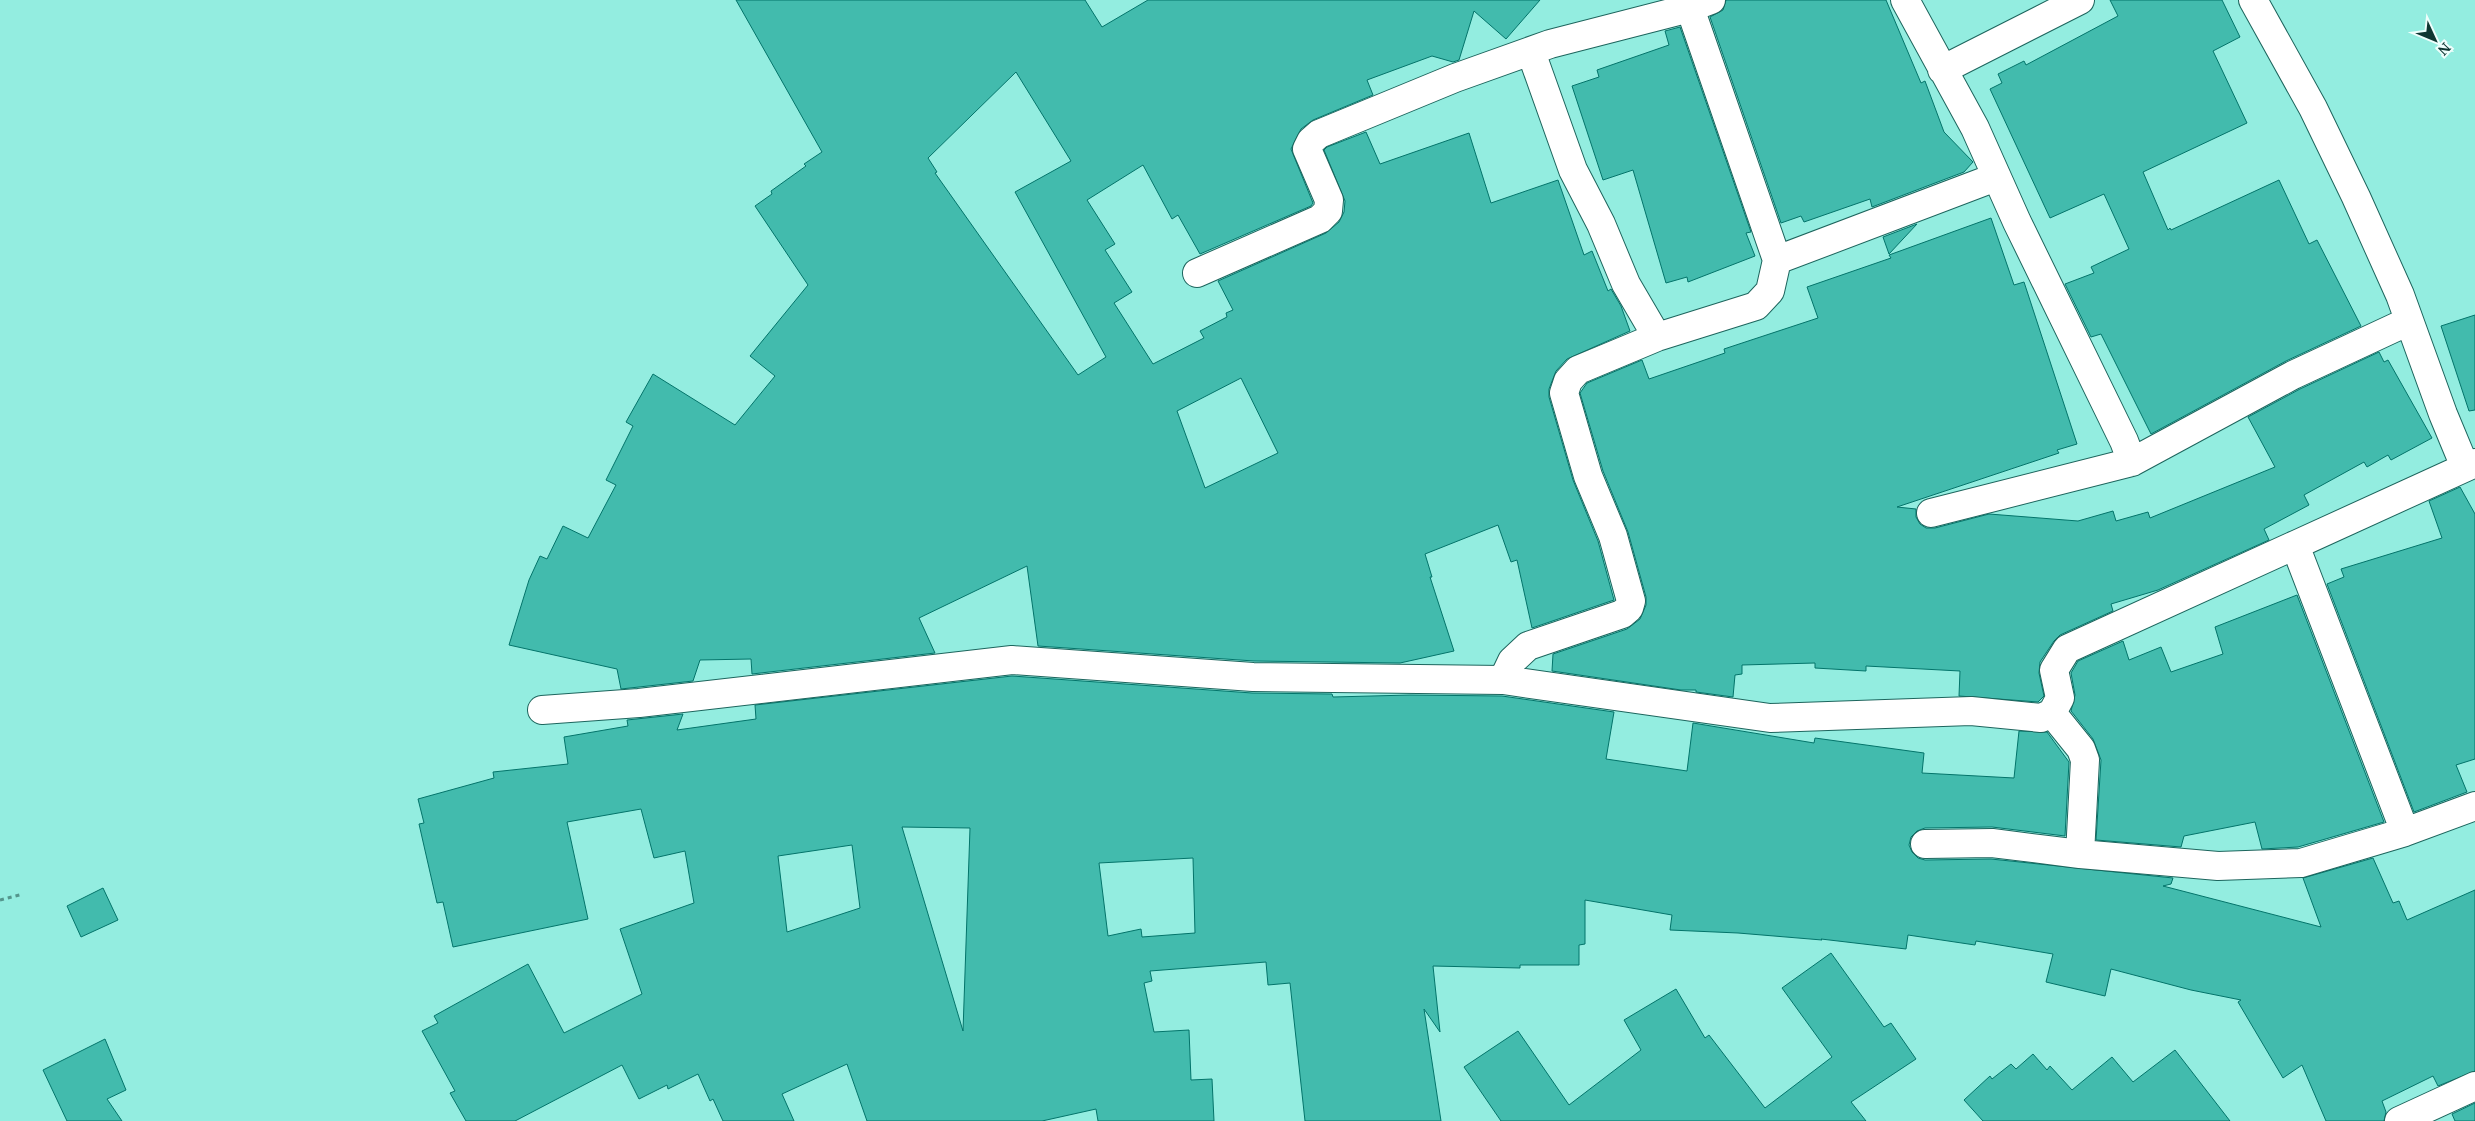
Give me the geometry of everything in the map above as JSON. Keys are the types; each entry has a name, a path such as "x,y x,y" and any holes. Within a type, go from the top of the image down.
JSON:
{"street":[{"path":"1905,0 1975,128 1996,177 2124,441 2132,462"},
{"path":"1942,70 2080,0"},
{"path":"542,710 639,703 1012,660 1253,676 1503,680 1770,718 1971,711 2041,718 2052,713 2060,698 2054,670 2067,649 2470,465 2442,414 2396,286 2313,108 2253,0"},
{"path":"1197,273 1320,219 1328,211 1329,200 1308,149 1311,140 1319,134 1455,78 1550,44 1701,4 1777,260 1770,291 1756,306 1657,336 1578,370 1568,381 1564,393 1588,476 1612,536 1631,601 1629,608 1622,614 1528,646 1512,662 1503,680"},
{"path":"1531,52 1573,170 1601,224 1626,284 1657,336"},
{"path":"1777,260 1996,177"},
{"path":"1931,513 2132,462 2294,375 2409,320"},
{"path":"2295,545 2405,832"},
{"path":"2052,713 2081,749 2085,760 2080,854"},
{"path":"1925,844 1992,843 2080,854 2218,866 2301,863 2405,832 2475,806"},
{"path":"2399,1121 2475,1086"}],"path":[{"path":"0,900 23,894"}],"building":[{"path":"736,0 1085,0 1102,27 1148,0 1540,0 1506,39 1474,11 1459,60 1453,62 1432,56 1367,80 1373,95 1313,120 1301,129 1291,149 1313,203 1311,206 1200,254 1178,215 1172,219 1143,165 1087,200 1115,244 1105,250 1132,292 1114,303 1153,364 1204,338 1200,331 1227,317 1226,313 1233,310 1218,281 1326,233 1339,222 1344,212 1345,201 1324,150 1327,147 1366,132 1380,164 1469,133 1491,203 1558,180 1584,255 1592,251 1608,291 1611,289 1621,306 1630,331 1567,359 1556,371 1549,389 1549,397 1573,480 1598,541 1614,600 1532,628 1517,560 1511,562 1498,525 1425,554 1432,577 1430,577 1454,651 1400,663 1254,661 1038,646 1027,566 919,618 935,653 752,674 751,659 700,660 693,681 621,689 617,669 509,645 529,580 540,556 547,559 563,526 588,538 616,485 606,480 633,426 626,422 653,374 735,425 775,376 750,356 808,285 755,206 772,194 771,191 806,166 804,164 822,152","holes":["1016,72 1071,161 1015,192 1106,357 1078,375 935,173 937,172 928,158","1241,378 1278,453 1205,488 1177,411"]},
{"path":"1726,0 1886,0 1921,83 1925,81 1944,132 1973,162 1964,172 1872,207 1870,199 1804,222 1801,216 1781,223 1710,17 1723,10"},
{"path":"2110,0 2222,0 2240,37 2213,51 2247,123 2143,172 2168,230 2279,180 2309,244 2317,240 2361,326 2286,361 2151,434 2101,334 2091,337 2065,284 2094,273 2091,267 2129,249 2104,194 2050,218 1990,89 2002,83 1998,74 2024,61 2026,65 2118,16"},
{"path":"1680,27 1751,232 1746,233 1755,256 1688,282 1687,277 1666,283 1633,170 1603,180 1572,86 1599,77 1597,70 1669,45 1665,31"},
{"path":"1991,218 2014,285 2024,282 2077,444 2057,450 2059,453 1897,507 1916,509 1916,517 1920,524 1926,528 1935,528 1989,514 2078,521 2113,511 2116,521 2148,512 2150,518 2275,467 2248,417 2300,389 2379,352 2384,362 2388,360 2432,438 2391,460 2388,455 2367,467 2364,462 2304,495 2309,505 2264,529 2269,540 2158,590 2111,604 2113,611 2060,635 2040,662 2039,673 2044,696 2038,702 1959,696 1960,671 1866,666 1866,671 1815,668 1815,663 1742,665 1742,674 1735,675 1733,697 1696,692 1696,690 1681,690 1552,671 1553,654 1627,629 1640,619 1646,605 1646,597 1628,532 1603,471 1580,393 1587,383 1642,360 1649,379 1725,353 1724,349 1818,318 1807,287 1891,258 1889,255"},
{"path":"1917,224 1889,254 1883,237"},
{"path":"2475,315 2475,410 2469,411 2441,326"},
{"path":"2460,487 2475,514 2475,759 2456,765 2467,792 2414,812 2327,584 2344,577 2341,569 2442,538 2429,501"},
{"path":"2297,595 2384,822 2298,847 2262,849 2255,822 2184,836 2181,847 2096,840 2101,760 2093,739 2071,711 2075,695 2071,673 2078,661 2123,641 2129,660 2161,647 2171,672 2223,654 2215,627"},
{"path":"1012,676 1252,693 1332,694 1333,697 1410,695 1502,696 1614,712 1606,759 1687,771 1693,723 1814,743 1815,738 1924,753 1922,773 2014,778 2019,731 2047,732 2069,762 2065,836 1992,827 1925,828 1917,831 1911,837 1909,845 1912,852 1918,858 1925,860 1991,859 2173,878 2171,884 2163,886 2321,927 2303,878 2373,858 2393,903 2399,901 2407,920 2475,890 2475,1071 2438,1086 2433,1076 2382,1101 2386,1112 2384,1121 2326,1121 2302,1065 2283,1078 2238,1002 2241,1000 2191,990 2111,969 2105,996 2046,982 2053,954 1976,941 1975,945 1908,935 1906,949 1821,939 1670,930 1672,915 1585,900 1585,944 1579,945 1579,965 1520,965 1520,968 1433,966 1440,1032 1424,1009 1441,1121 1305,1121 1290,983 1268,985 1266,962 1150,971 1152,981 1144,983 1154,1032 1189,1030 1191,1080 1212,1079 1214,1121 1098,1121 1096,1109 1042,1121 867,1121 847,1064 782,1094 794,1121 723,1121 713,1099 710,1101 698,1074 668,1089 667,1085 639,1099 622,1065 515,1121 466,1121 450,1093 455,1091 422,1031 438,1023 434,1016 528,964 564,1033 642,994 620,929 694,903 685,851 654,858 641,809 567,822 588,919 453,947 443,902 437,903 419,824 424,823 418,799 494,778 493,772 568,764 564,737 628,726 627,720 683,714 677,730 756,719 755,705","holes":["902,827 970,828 963,1031","852,845 860,908 787,932 778,856","1193,858 1195,933 1142,937 1141,929 1108,936 1099,863"]},
{"path":"103,888 118,920 81,937 67,906"},
{"path":"1831,953 1884,1027 1891,1023 1916,1059 1851,1102 1866,1121 1501,1121 1464,1067 1518,1031 1569,1105 1641,1050 1624,1020 1676,989 1705,1038 1709,1035 1765,1108 1832,1057 1782,988"},
{"path":"105,1039 126,1090 107,1099 122,1121 67,1121 43,1070"},
{"path":"2175,1050 2230,1121 1983,1121 1964,1100 1990,1076 1992,1079 2011,1064 2016,1069 2033,1054 2047,1070 2050,1066 2072,1090 2112,1057 2133,1082"},
{"path":"2475,1103 2475,1121 2455,1121 2452,1114"}]}
